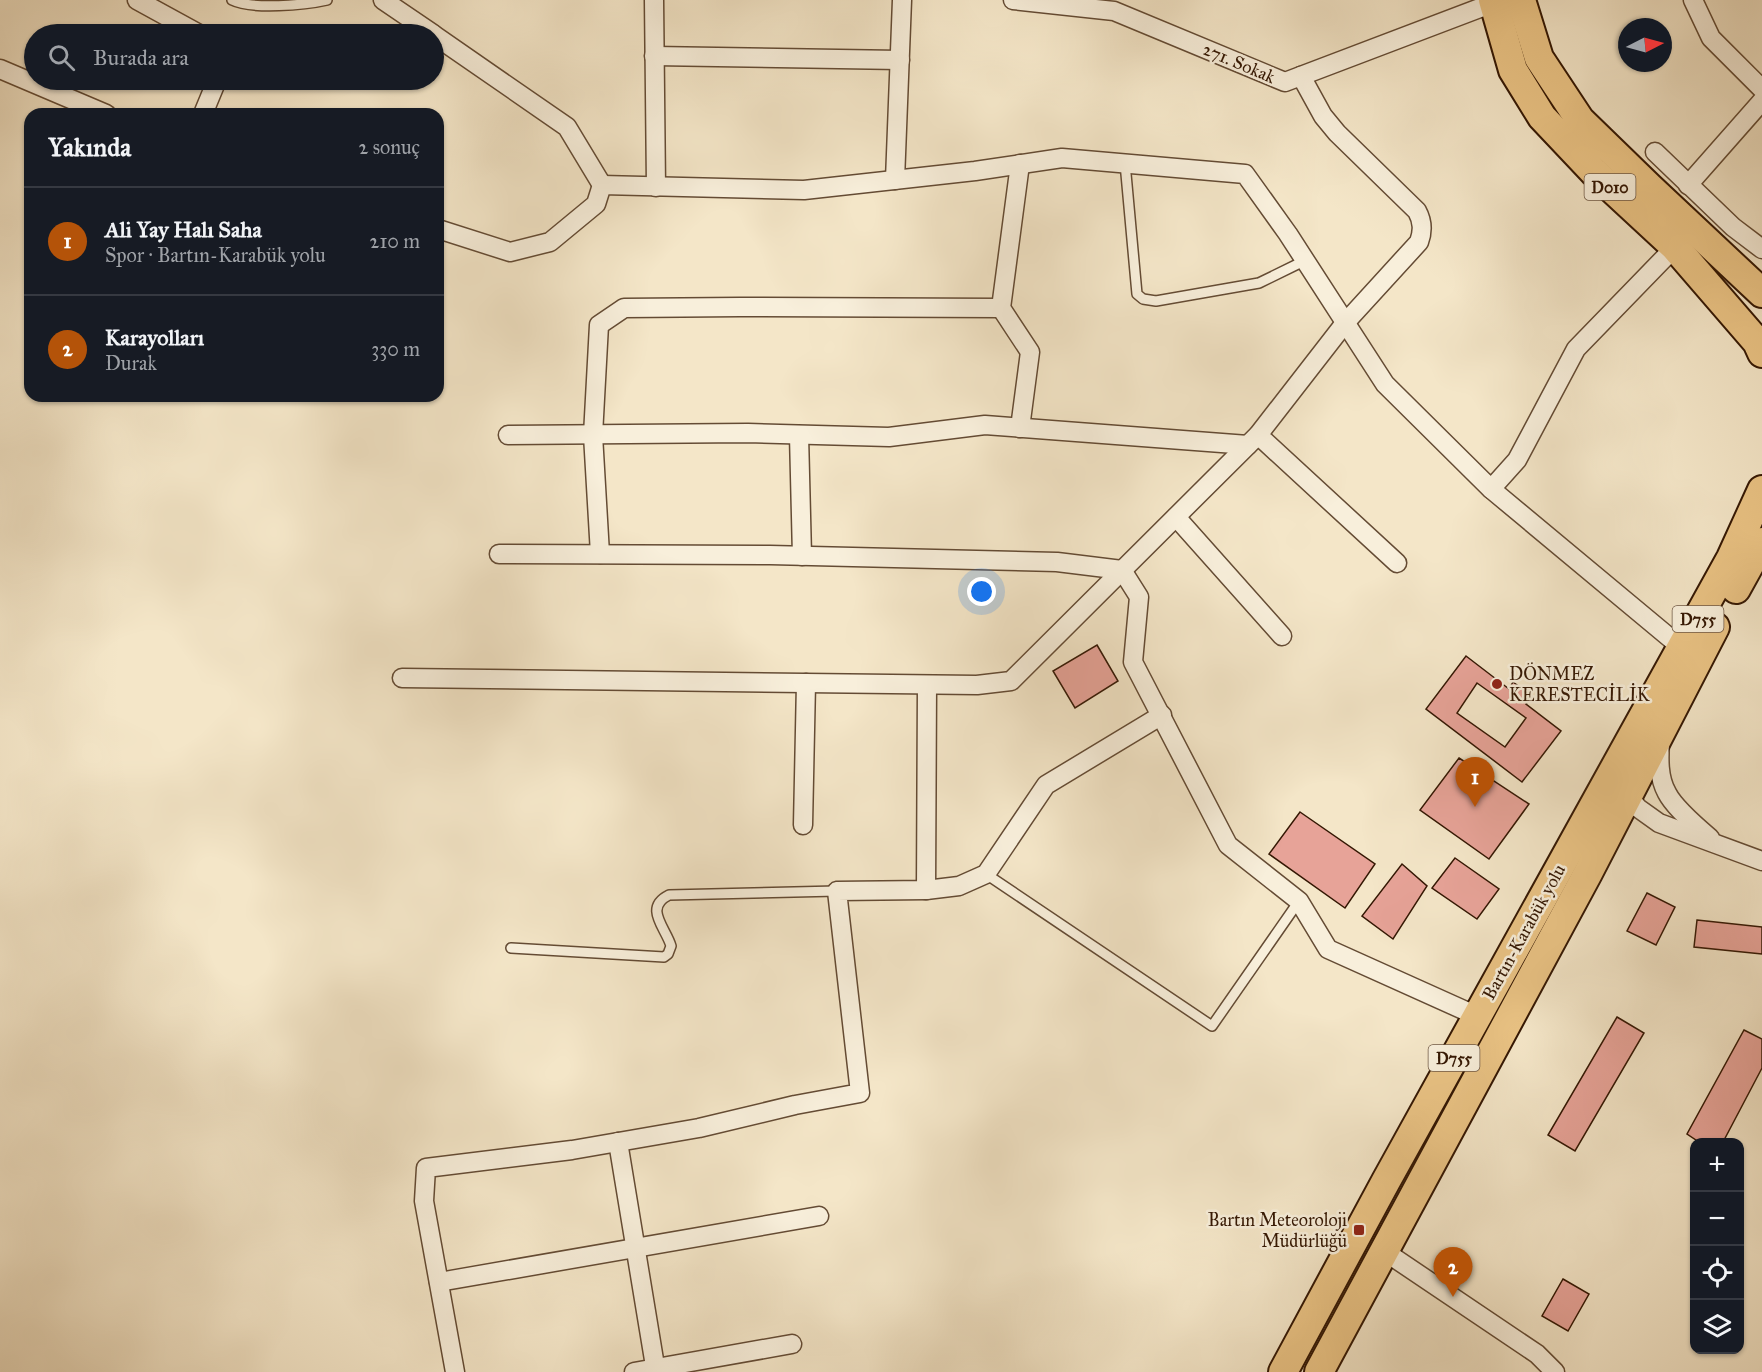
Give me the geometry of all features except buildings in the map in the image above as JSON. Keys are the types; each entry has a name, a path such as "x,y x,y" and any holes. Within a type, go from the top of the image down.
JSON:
{"highway":[{"name":"D010","path":"1521,0 1539,58 1580,120 1762,293"},
{"name":"D010","path":"1493,2 1513,69 1542,117 1594,172 1675,247 1757,342 1762,353"},
{"name":"Bartın-Karabük yolu","path":"1283,1372 1731,558 1762,490"},
{"name":"Bartın-Karabük yolu","path":"1319,1372 1610,831 1726,606 1762,542"}],"street":[{"path":"137,0 181,24"},
{"path":"383,0 417,24"},
{"path":"654,0 656,187"},
{"path":"895,180 902,0"},
{"name":"271. Sokak","path":"1013,0 1114,6 1285,82 1493,2"},
{"path":"1693,0 1711,38 1762,89"},
{"path":"444,43 567,127 602,185 596,204 550,242 510,252 444,231"},
{"path":"654,56 900,60"},
{"path":"0,69 24,79"},
{"path":"402,678 976,686 1011,681 1253,440 1346,322 1419,242 1422,226 1417,211 1323,116 1301,76"},
{"path":"49,90 92,108"},
{"path":"205,108 213,90"},
{"path":"1688,185 1762,101"},
{"path":"1655,152 1733,226 1762,249"},
{"path":"602,185 804,190 1062,158 1245,174 1306,260 1385,384 1491,489 1682,648"},
{"path":"1020,164 1001,308 1030,352 1020,428"},
{"path":"1491,489 1518,460 1576,349 1675,247"},
{"path":"600,554 593,435 599,325 624,308 1001,308"},
{"path":"508,435 748,433 889,437 985,425 1253,440 1397,563"},
{"path":"799,435 802,555"},
{"path":"1176,517 1281,636"},
{"path":"499,554 802,555 1057,562 1122,570"},
{"path":"1122,570 1139,597 1133,662 1228,845 1299,901 1328,949 1477,1016"},
{"path":"803,825 806,683"},
{"path":"926,890 927,685"},
{"path":"455,1372 424,1201 426,1168 572,1150 699,1128 795,1105 860,1093 837,891 926,890 959,886 986,874 1047,785 1162,715"},
{"path":"1660,733 1659,757 1662,781 1667,795 1699,829 1719,845"},
{"path":"1627,746 1623,769 1628,796 1638,808 1659,823"},
{"path":"1610,831 1624,819 1639,817 1762,861"},
{"path":"618,1142 656,1370"},
{"path":"439,1282 819,1216"},
{"path":"1384,1251 1537,1354 1555,1372"},
{"path":"634,1372 656,1370 792,1344"}],"lane":[{"path":"232,0 238,3 268,6 327,0"},
{"path":"1125,164 1137,294 1143,299 1156,301 1259,283 1306,260"},
{"path":"986,874 1212,1026 1299,901"},
{"path":"511,948 664,957 671,946 658,921 657,910 661,900 669,895 837,891"}],"place":[{"name":"DÖNMEZ KERESTECİLİK","path":"1497,684"},
{"name":"Ali Yay Halı Saha","path":"1475,807"},
{"name":"Bartın Meteoroloji Müdürlüğü","path":"1359,1230"},
{"name":"Karayolları","path":"1453,1297"}]}
